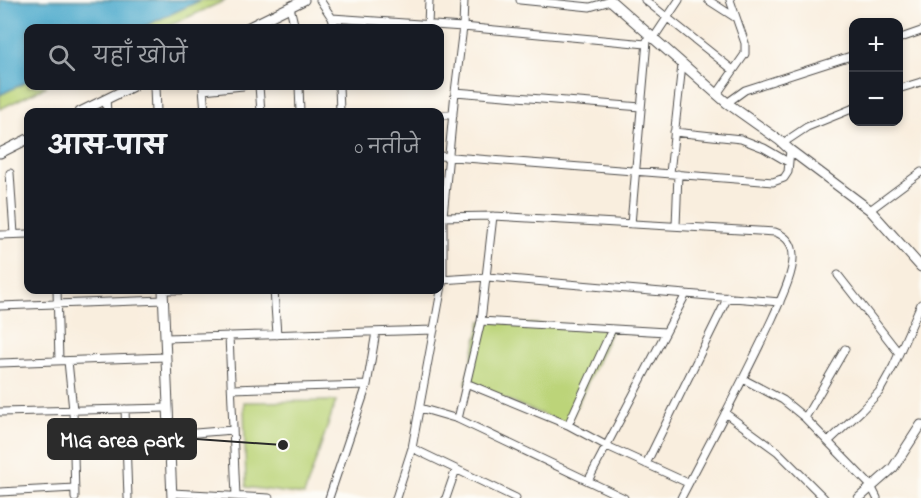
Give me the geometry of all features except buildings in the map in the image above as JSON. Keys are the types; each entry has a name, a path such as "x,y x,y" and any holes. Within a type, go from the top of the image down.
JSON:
{"street":[{"path":"260,24 304,0"},
{"path":"320,0 334,24"},
{"path":"424,24 429,0"},
{"path":"444,194 464,0"},
{"path":"520,0 590,7 610,0 649,40 682,64 726,103 870,210 921,267"},
{"path":"645,0 733,70"},
{"path":"631,224 649,40 679,0"},
{"path":"708,0 736,18"},
{"path":"717,94 743,58 746,49 730,0"},
{"path":"290,7 294,24"},
{"path":"332,18 401,24"},
{"path":"444,27 649,40"},
{"path":"903,37 921,32"},
{"path":"726,103 745,90 849,57"},
{"path":"676,226 674,132 682,64"},
{"path":"903,87 921,82"},
{"path":"88,108 125,90"},
{"path":"155,90 156,108"},
{"path":"203,90 205,108"},
{"path":"259,90 261,108"},
{"path":"299,90 300,108"},
{"path":"339,90 340,108"},
{"path":"455,92 641,107"},
{"path":"106,99 107,108"},
{"path":"786,147 807,127 849,110"},
{"path":"444,115 453,115"},
{"path":"674,132 741,140 764,148 788,162"},
{"path":"0,153 24,141"},
{"path":"444,156 773,182 784,178 788,172 786,147"},
{"path":"870,210 921,172"},
{"path":"10,173 14,234"},
{"path":"458,419 481,321 493,216"},
{"path":"444,217 493,216 775,232 784,235 794,258 780,302 681,498"},
{"path":"0,235 24,234"},
{"path":"838,276 898,352"},
{"path":"444,280 487,277 780,302"},
{"path":"57,294 59,361"},
{"path":"0,306 152,294"},
{"path":"163,294 172,496 270,498"},
{"path":"274,294 277,335"},
{"path":"396,498 412,448 439,294"},
{"path":"588,481 686,294"},
{"path":"646,464 728,297"},
{"path":"829,441 879,392 893,367 921,304"},
{"path":"481,321 666,332"},
{"path":"568,425 612,329"},
{"path":"166,338 434,330"},
{"path":"329,498 367,385 376,332"},
{"path":"229,336 236,496"},
{"path":"805,418 845,349"},
{"path":"0,363 166,357"},
{"path":"68,361 73,410 75,498"},
{"path":"743,379 783,400 805,418 871,486 877,498"},
{"path":"466,383 568,425 607,446 688,483"},
{"path":"232,389 367,385"},
{"path":"0,412 168,408"},
{"path":"420,408 458,419 621,497"},
{"path":"124,409 128,498"},
{"path":"725,413 778,453 824,498"},
{"path":"859,498 893,468 921,425"},
{"path":"170,435 233,430"},
{"path":"412,448 516,498"},
{"path":"446,498 456,469"},
{"path":"0,492 75,488"}],"green space":[{"path":"0,0 226,0 173,24 24,24 24,90 39,90 0,109"},
{"path":"481,321 612,329 568,425 466,383"},
{"path":"336,401 304,495 246,487 244,402"}],"water":[{"path":"0,0 201,0 150,24 24,24 24,83 0,95"}],"place":[{"name":"MIG area park","path":"283,445"}]}
